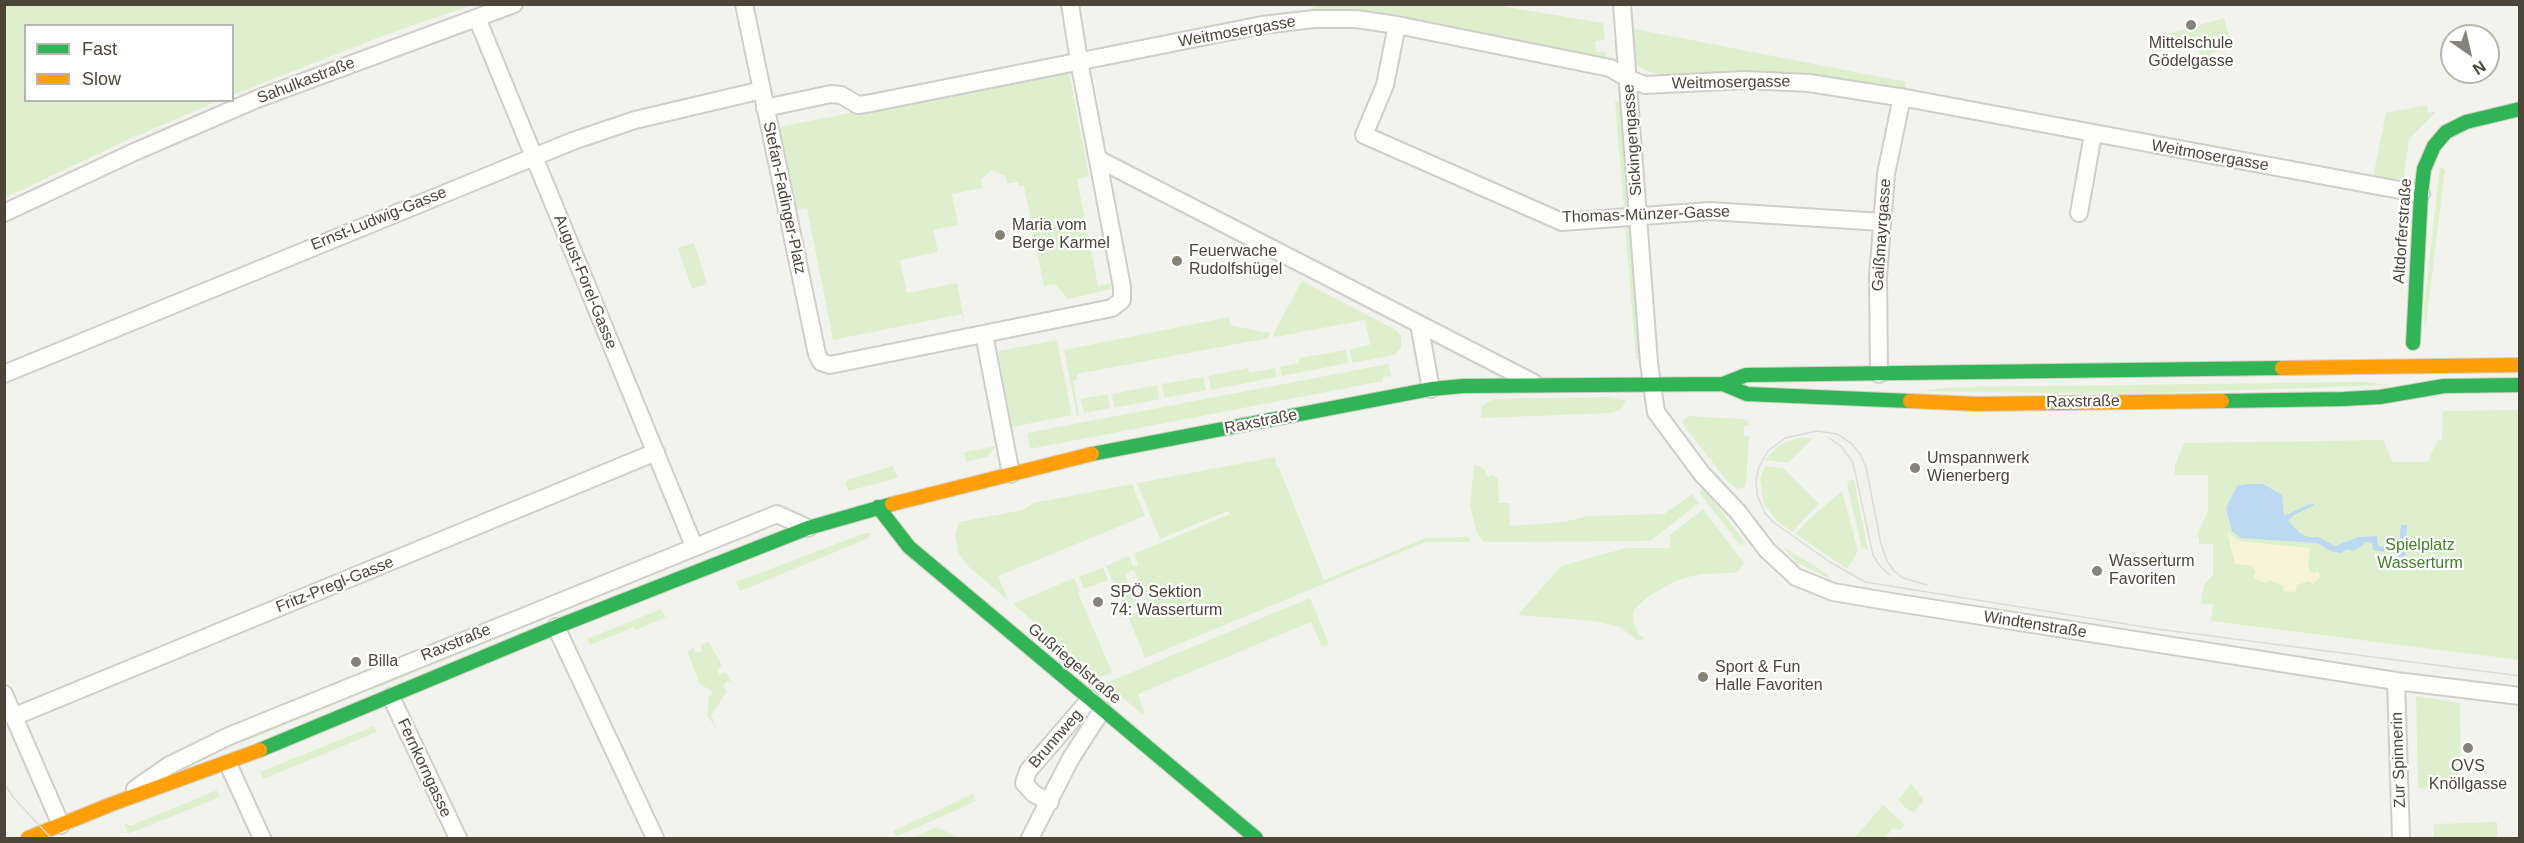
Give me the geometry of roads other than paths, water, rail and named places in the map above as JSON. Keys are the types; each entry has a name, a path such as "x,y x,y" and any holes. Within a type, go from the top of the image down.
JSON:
{"main road":[{"name":"Altdorferstraße","path":"2413,343 2421,194 2424,169 2434,146 2446,132 2466,122 2520,109"},
{"path":"2382,368 2413,343 2428,367 2444,386"},
{"name":"Raxstraße","path":"28,838 65,832 112,804 228,764 556,627 808,528 878,507 1097,453 1431,389 1537,384 1723,384 1746,375 2520,365"},
{"name":"Raxstraße","path":"1723,384 1747,394 1977,404 2343,399 2380,397 2444,386 2520,385"},
{"name":"Gußriegelstraße","path":"878,507 909,547 1256,838"}],"street":[{"name":"Sahulkastraße","path":"4,213 224,113 313,77 514,4"},
{"path":"744,4 765,108"},
{"path":"1070,4 1079,62"},
{"name":"Sickingengasse","path":"1622,4 1652,384"},
{"name":"August-Forel-Gasse","path":"477,18 694,546"},
{"name":"Weitmosergasse","path":"1079,62 1262,25 1303,20 1356,19 1397,25 1610,68 1629,80 1645,85 1745,80 1809,83 1902,97 2421,194"},
{"name":"Thomas-Münzer-Gasse","path":"1397,25 1385,85 1364,135 1562,222 1710,211 1882,222"},
{"name":"Stefan-Fadinger-Platz","path":"1079,62 1122,287 1122,300 1112,308 830,364 821,362 817,354 765,108 831,94 841,95 850,102 866,104 1079,62"},
{"name":"Ernst-Ludwig-Gasse","path":"4,374 533,156 635,120 762,90"},
{"name":"Gaißmayrgasse","path":"1879,374 1878,277 1882,222 1886,174 1902,97"},
{"path":"2079,213 2093,134"},
{"path":"1098,159 1537,384"},
{"path":"1419,324 1431,389"},
{"path":"984,334 1011,474"},
{"name":"Windtenstraße","path":"1652,384 1656,412 1702,474 1738,512 1767,550 1796,577 1817,587 1904,604 2396,681 2520,696"},
{"name":"Fritz-Pregl-Gasse","path":"14,717 656,452"},
{"name":"Raxstraße","path":"112,804 168,766 229,736 694,546 777,514 808,528"},
{"path":"556,627 655,838"},
{"name":"Zur Spinnerin","path":"2396,681 2401,838"},
{"path":"4,694 65,832"},
{"name":"Fernkorngasse","path":"391,697 458,838"},
{"name":"Brunnweg","path":"1050,802 1034,794 1024,783 1028,771 1096,705"},
{"name":"Brunnweg","path":"1030,838 1050,802 1096,705"},
{"path":"228,764 262,838"}],"water":[{"path":"2263,484 2282,495 2284,516 2312,503 2314,505 2294,515 2288,521 2300,533 2308,537 2319,537 2335,546 2358,537 2377,536 2378,545 2381,547 2392,541 2399,541 2401,525 2407,525 2405,557 2398,557 2399,545 2391,544 2383,552 2373,550 2372,543 2365,542 2353,551 2347,549 2341,553 2333,552 2317,543 2241,538 2232,531 2226,508 2237,486"}],"tram line":[{"path":"1927,585 1903,578 1887,561 1881,544 1866,467 1860,454 1851,443 1837,434 1817,431 1785,438 1768,451 1759,467 1756,480 1757,495 1765,513 1773,522 1830,562 1865,582 2157,629 2520,676"},
{"path":"1829,438 1842,447 1853,463 1873,555 1890,575"},
{"path":"4,783 13,797 51,838"}],"place":[{"name":"Mittelschule Gödelgasse","path":"2191,25"},
{"name":"Maria vom Berge Karmel","path":"1000,235"},
{"name":"Feuerwache Rudolfshügel","path":"1177,261"},
{"name":"Umspannwerk Wienerberg","path":"1915,468"},
{"name":"Wasserturm Favoriten","path":"2097,571"},
{"name":"SPÖ Sektion 74: Wasserturm","path":"1098,602"},
{"name":"Billa","path":"356,662"},
{"name":"Sport & Fun Halle Favoriten","path":"1703,677"},
{"name":"OVS Knöllgasse","path":"2468,748"}],"park label":[{"name":"Spielplatz Wasserturm","path":"2420,555"}]}
